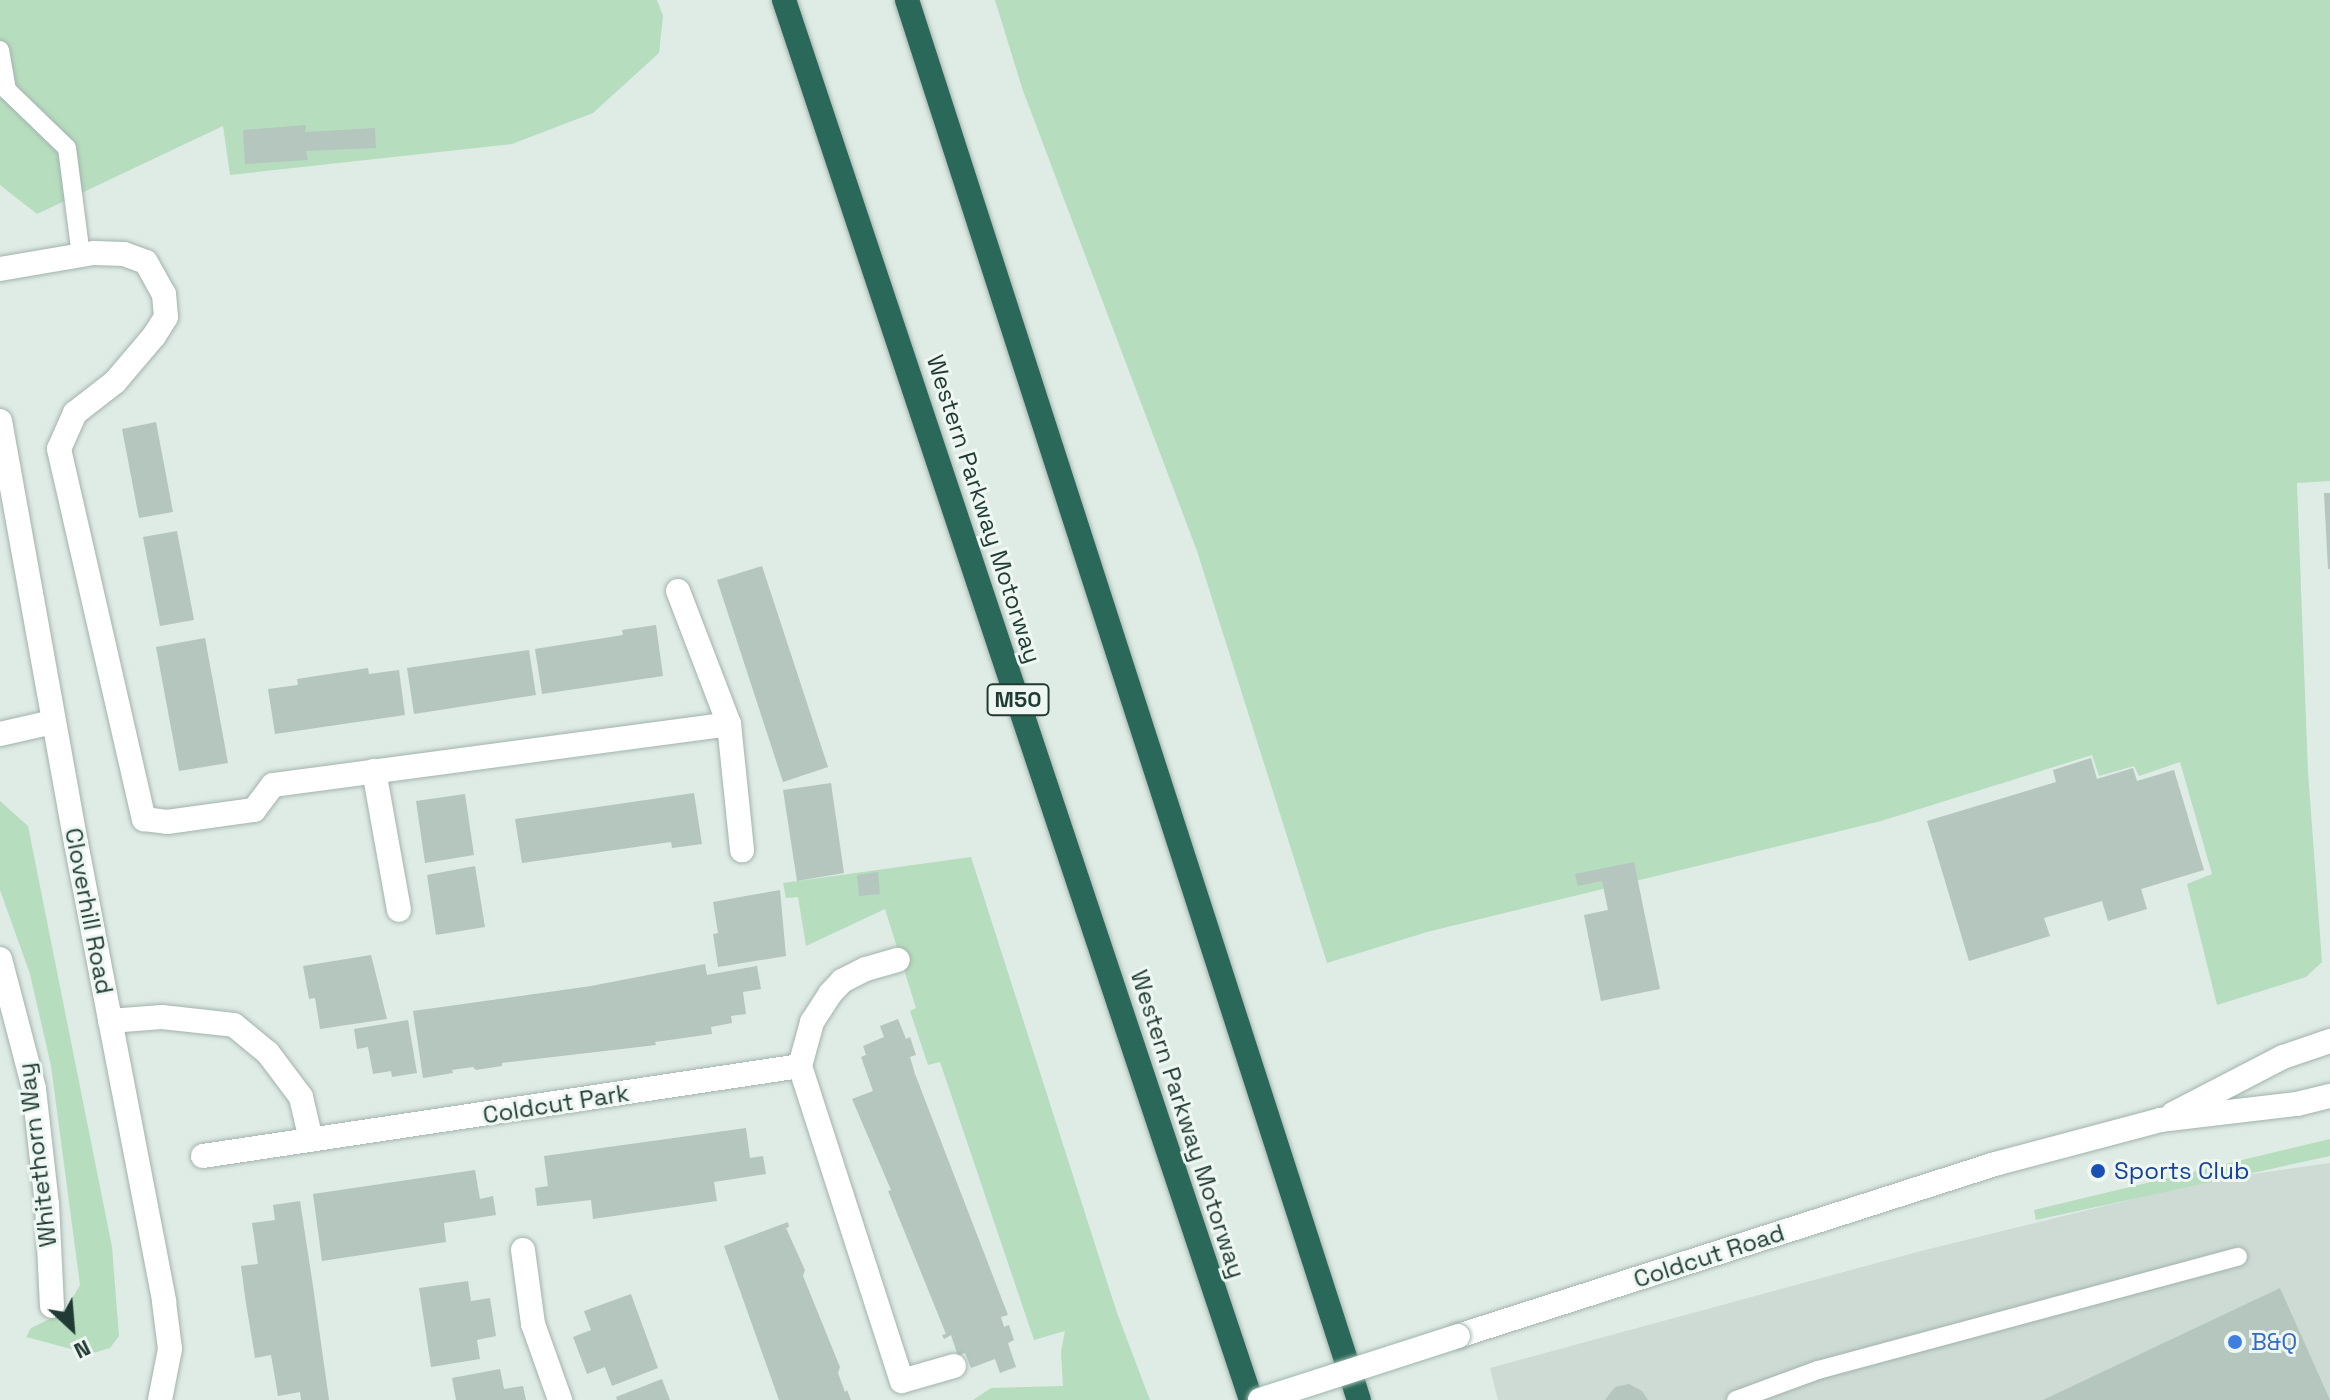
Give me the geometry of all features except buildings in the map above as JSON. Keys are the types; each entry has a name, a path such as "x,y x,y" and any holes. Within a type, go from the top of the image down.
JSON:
{"highway":[{"name":"Western Parkway Motorway","path":"784,0 1251,1400"},
{"path":"907,0 1359,1400"}],"street":[{"path":"0,269 81,256 124,254 146,262 164,294 166,317 154,336 115,382 75,413 59,449 144,819 167,822 254,810 273,785 729,724"},
{"name":"Cloverhill Road","path":"0,421 53,722 169,1333 170,1349 160,1400"},
{"path":"678,591 729,724 742,850"},
{"path":"0,734 53,722"},
{"path":"374,771 399,910"},
{"name":"Whitethorn Way","path":"0,959 34,1089 47,1204 52,1306"},
{"path":"898,960 866,969 842,981 812,1022 800,1066 902,1381 954,1366"},
{"path":"110,1021 162,1017 234,1025 268,1053 301,1097 311,1140"},
{"name":"Coldcut Road","path":"2160,1120 2283,1057 2330,1041"},
{"name":"Coldcut Park","path":"203,1156 800,1066"},
{"name":"Coldcut Road","path":"1260,1400 1995,1164 2160,1120 2297,1104 2330,1096"},
{"path":"523,1250 533,1324 560,1400"}],"lane":[{"path":"0,50 7,90 67,148 81,256"},
{"path":"1736,1400 1818,1370 2238,1257"}],"shaded area":[{"path":"2330,1163 2330,1400 1498,1400 1490,1368 1921,1251 2210,1180"}],"green space":[{"path":"0,0 657,0 663,16 659,53 593,113 512,144 230,175 223,126 37,214 0,185"},
{"path":"995,0 2330,0 2330,481 2297,483 2308,772 2322,962 2306,977 2217,1005 2187,884 2212,874 2180,762 2139,776 2134,766 2099,776 2092,755 1881,821 1427,932 1327,963 1197,551 1022,88"},
{"path":"0,801 28,826 112,1247 119,1336 110,1348 90,1354 26,1337 31,1328 64,1312 80,1285 51,1066 30,974 0,890"},
{"path":"971,857 1117,1313 1150,1400 973,1400 991,1388 1063,1386 1061,1352 1065,1331 1034,1340 940,1062 928,1065 910,1011 916,1008 885,909 806,946 798,897 786,898 783,883"},
{"path":"2330,1139 2330,1156 2036,1220 2034,1210"}],"place":[{"name":"Sports Club","path":"2098,1171"},
{"name":"B&Q","path":"2235,1342"}]}
